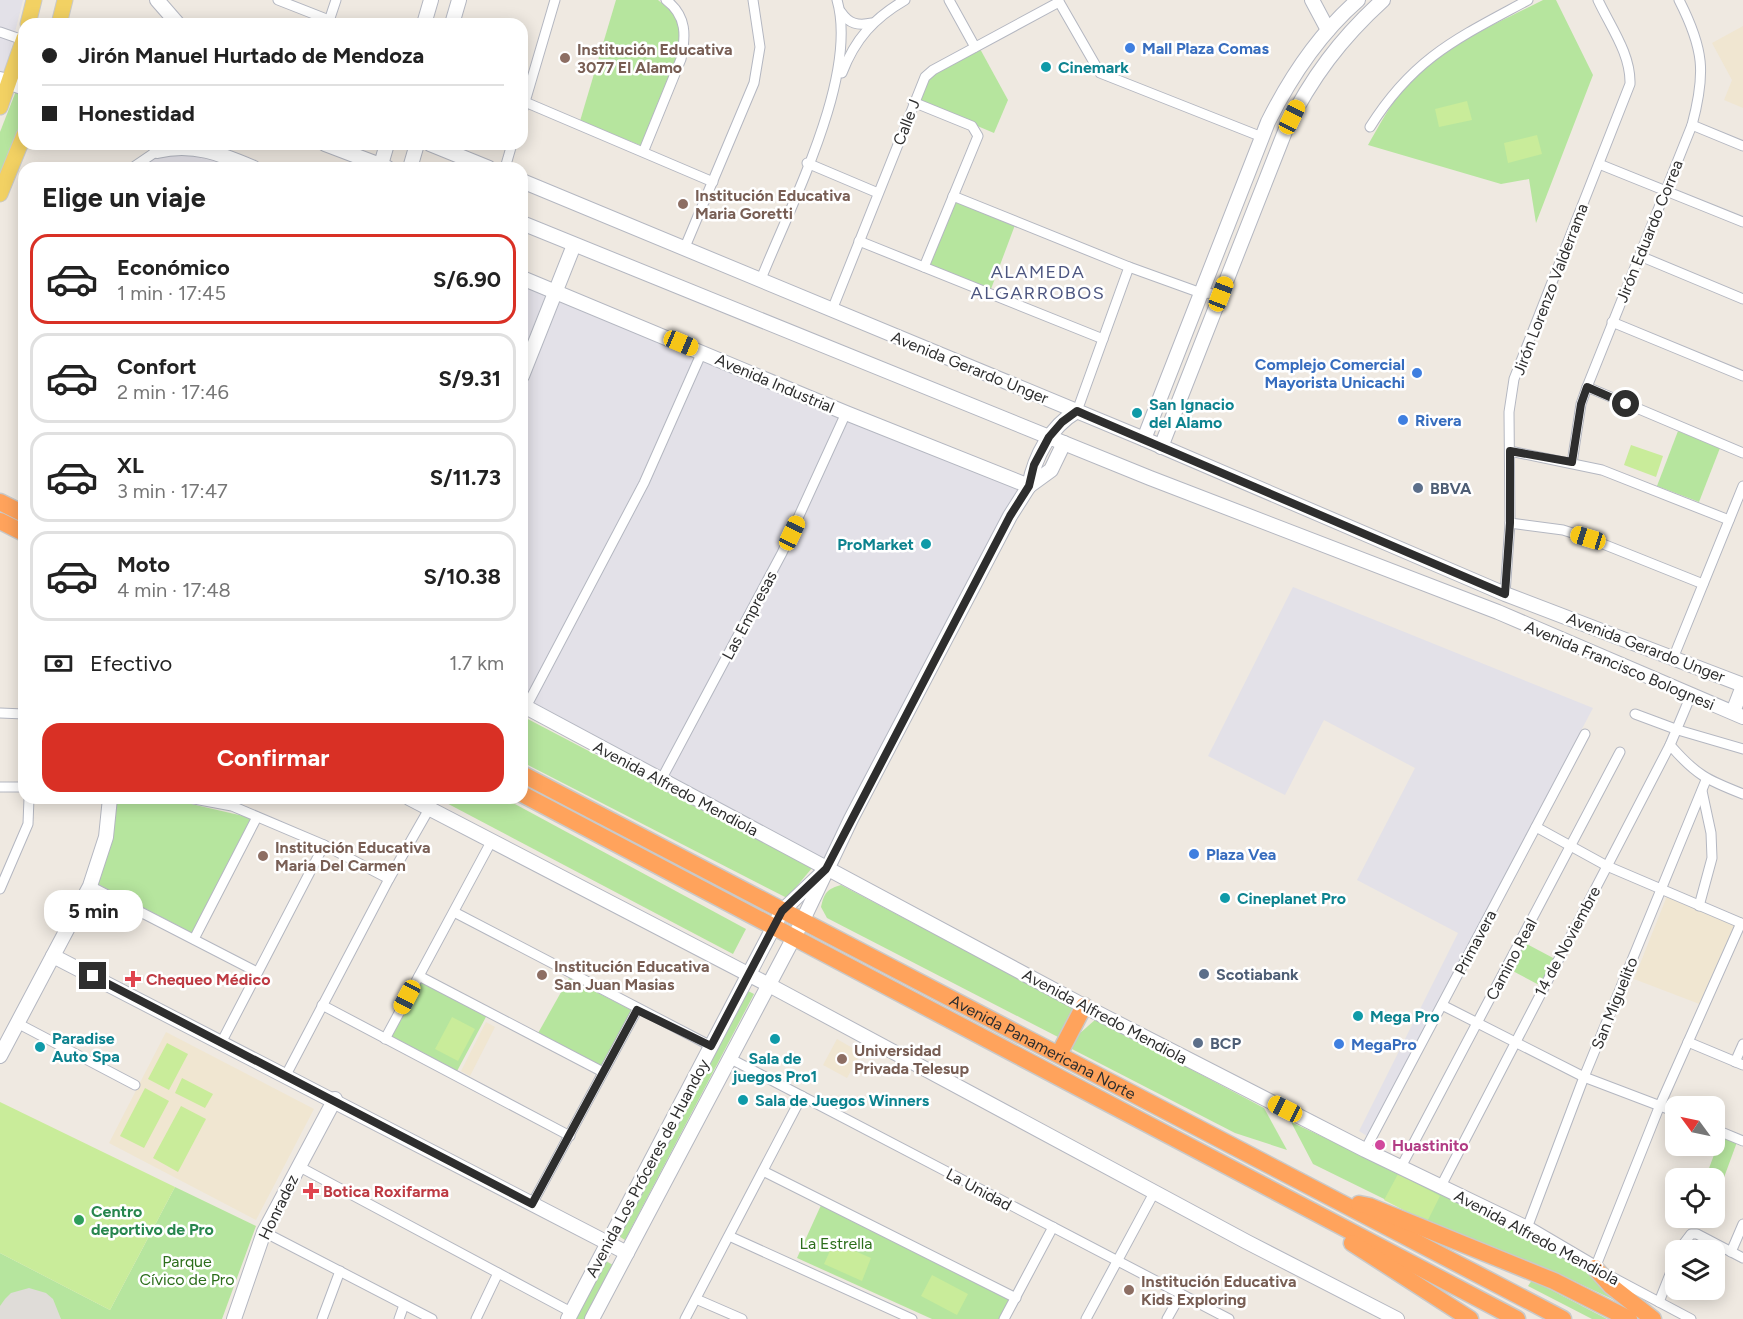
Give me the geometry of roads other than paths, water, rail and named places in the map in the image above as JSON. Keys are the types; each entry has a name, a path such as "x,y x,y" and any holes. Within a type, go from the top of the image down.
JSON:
{"highway":[{"path":"0,502 18,511"},
{"path":"0,521 18,530"},
{"name":"Avenida Panamericana Norte","path":"528,777 1563,1319"},
{"name":"Avenida Panamericana Norte","path":"528,797 1517,1319"},
{"path":"1059,1054 1084,1005"},
{"path":"1338,1201 1369,1206 1509,1262 1554,1281 1629,1319"},
{"path":"1319,1215 1357,1247 1470,1319"},
{"path":"1595,1268 1611,1286 1653,1319"}],"main road":[{"path":"30,18 34,0"},
{"path":"60,18 65,0"},
{"path":"157,0 173,18"},
{"path":"426,18 431,0"},
{"path":"1311,0 1328,30"},
{"path":"1144,439 1268,122 1295,73 1328,30 1358,0"},
{"path":"1161,447 1286,129 1300,100 1326,59 1383,0"},
{"path":"453,18 454,2"},
{"path":"0,107 5,81 18,52"},
{"path":"1268,122 1286,129"},
{"path":"0,194 18,150"},
{"path":"207,150 241,162"},
{"path":"340,150 370,162"},
{"path":"445,150 474,162"},
{"name":"Avenida Gerardo Unger","path":"528,183 1144,439 1505,594 1674,656 1743,685"},
{"name":"Avenida Gerardo Unger","path":"528,226 855,356 1047,440 1064,443 1498,612 1507,609 1550,609"},
{"path":"528,362 574,245"},
{"name":"Avenida Industrial","path":"528,280 846,413 1029,486"},
{"path":"1168,377 1186,384"},
{"name":"Avenida Los Próceres de Huandoy","path":"592,1319 794,938 826,869 1005,526 1029,486 1034,465 1047,440 1062,422 1077,411"},
{"name":"Avenida Los Próceres de Huandoy","path":"1029,486 1051,470 1064,443"},
{"name":"Avenida Francisco Bolognesi","path":"1498,612 1738,714"},
{"path":"1738,714 1743,685"},
{"name":"Avenida Alfredo Mendiola","path":"528,708 1084,1005 1365,1149 1527,1228 1595,1268"},
{"path":"0,1056 90,886 106,837 109,804"},
{"path":"420,804 769,985 1247,1242 1397,1319"},
{"name":"Avenida Los Próceres de Huandoy","path":"569,1316 782,911 826,869"},
{"path":"53,956 627,1253"},
{"name":"Honradez","path":"234,1319 264,1232 335,1100"}],"street":[{"path":"278,0 320,18"},
{"path":"330,18 336,0"},
{"path":"528,92 555,0"},
{"path":"644,150 681,59 684,43 685,28 680,15 666,0"},
{"path":"685,247 754,83 758,66 759,29 753,0"},
{"path":"761,279 849,56 872,23 905,0"},
{"path":"949,0 975,47"},
{"path":"1370,127 1413,70 1452,41 1528,0"},
{"name":"Jirón Lorenzo Valderrama","path":"1505,594 1510,523 1509,412 1517,368 1630,84 1631,72 1598,0"},
{"path":"1058,1 1100,73 1262,137"},
{"name":"Calle J","path":"832,310 920,86 933,70 1058,1"},
{"name":"Jirón Eduardo Correa","path":"1572,462 1581,404 1692,126 1700,94 1702,62 1693,27 1680,1"},
{"path":"838,5 850,22 863,25 872,23"},
{"path":"835,89 841,52 838,5"},
{"path":"0,32 18,37"},
{"path":"913,102 972,126 977,132 976,143 924,267"},
{"path":"528,103 644,150 713,182"},
{"path":"1692,126 1743,147"},
{"path":"139,162 154,150"},
{"path":"807,163 878,193"},
{"path":"1599,164 1743,222"},
{"path":"953,196 1129,267 1201,293 1221,294"},
{"path":"859,241 1103,339"},
{"path":"1640,256 1743,298"},
{"path":"1077,411 1129,267"},
{"path":"1612,322 1743,376"},
{"path":"528,699 644,483 702,352"},
{"path":"1587,387 1743,453"},
{"name":"Las Empresas","path":"661,780 782,554 846,413"},
{"path":"1510,451 1572,462 1637,482 1729,520"},
{"path":"1674,656 1743,486"},
{"path":"1510,523 1563,530 1703,584"},
{"name":"14 de Noviembre","path":"1441,1186 1678,730 1691,695"},
{"path":"0,713 18,714"},
{"path":"1635,714 1678,730 1743,749"},
{"name":"Primavera","path":"1365,1149 1585,734"},
{"path":"1670,745 1692,770 1706,780 1743,794"},
{"name":"Camino Real","path":"1401,1167 1620,752"},
{"name":"San Miguelito","path":"1527,1228 1584,1077 1706,780"},
{"path":"0,787 18,787"},
{"path":"1699,906 1713,858 1711,833 1702,790"},
{"path":"0,888 28,824 30,804"},
{"path":"221,804 232,806 324,845 389,879"},
{"path":"286,1075 389,879 429,809"},
{"path":"194,939 257,817"},
{"path":"1536,827 1607,866 1742,924 1660,1105 1595,1268"},
{"path":"384,1039 491,842"},
{"path":"221,1043 324,845"},
{"path":"90,886 257,972"},
{"path":"454,912 637,1010 711,1046"},
{"path":"418,976 603,1072"},
{"path":"322,1005 570,1136"},
{"path":"1442,1005 1584,1077 1665,1107"},
{"path":"532,1204 637,1010"},
{"path":"17,1023 135,1085"},
{"path":"1688,1042 1739,1063 1743,1044"},
{"name":"La Unidad","path":"729,1058 1229,1319"},
{"path":"685,1319 802,1096"},
{"path":"1725,1134 1743,1141"},
{"path":"298,1166 498,1273 569,1316"},
{"path":"763,1171 1016,1298"},
{"path":"1086,1319 1155,1191"},
{"path":"1731,1252 1743,1224"},
{"path":"1004,1319 1053,1227"},
{"path":"264,1232 432,1319"},
{"path":"1686,1240 1691,1234 1697,1234 1708,1240"},
{"path":"729,1236 912,1319"},
{"path":"1725,1249 1743,1258"},
{"name":"Avenida Alfredo Mendiola","path":"1595,1268 1691,1319"},
{"path":"322,1319 340,1271"},
{"path":"476,1319 498,1273"},
{"path":"1659,1302 1665,1286"},
{"path":"1167,1319 1181,1294"},
{"path":"696,1299 742,1319"},
{"path":"399,1319 404,1305"}],"place":[{"name":"Mall Plaza Comas","path":"1130,48"},
{"name":"Institución Educativa 3077 El Alamo","path":"565,58"},
{"name":"Cinemark","path":"1046,67"},
{"name":"Institución Educativa Maria Goretti","path":"683,204"},
{"name":"Complejo Comercial Mayorista Unicachi","path":"1417,373"},
{"name":"San Ignacio del Alamo","path":"1137,413"},
{"name":"Rivera","path":"1403,420"},
{"name":"BBVA","path":"1418,488"},
{"name":"ProMarket","path":"926,544"},
{"name":"Plaza Vea","path":"1194,854"},
{"name":"Institución Educativa Maria Del Carmen","path":"263,856"},
{"name":"Cineplanet Pro","path":"1225,898"},
{"name":"Scotiabank","path":"1204,974"},
{"name":"Institución Educativa San Juan Masias","path":"542,975"},
{"name":"Chequeo Médico","path":"133,979"},
{"name":"Mega Pro","path":"1358,1016"},
{"name":"Sala de juegos Pro1","path":"775,1039"},
{"name":"BCP","path":"1198,1043"},
{"name":"MegaPro","path":"1339,1044"},
{"name":"Paradise Auto Spa","path":"40,1047"},
{"name":"Universidad Privada Telesup","path":"842,1059"},
{"name":"Sala de Juegos Winners","path":"743,1100"},
{"name":"Huastinito","path":"1380,1145"},
{"name":"Botica Roxifarma","path":"311,1191"},
{"name":"Centro deportivo de Pro","path":"79,1220"},
{"name":"Institución Educativa Kids Exploring","path":"1129,1290"}],"district":[{"name":"ALAMEDA ALGARROBOS","path":"1038,282"}],"park label":[{"name":"La Estrella","path":"836,1243"},
{"name":"Parque Cívico de Pro","path":"187,1270"}]}
